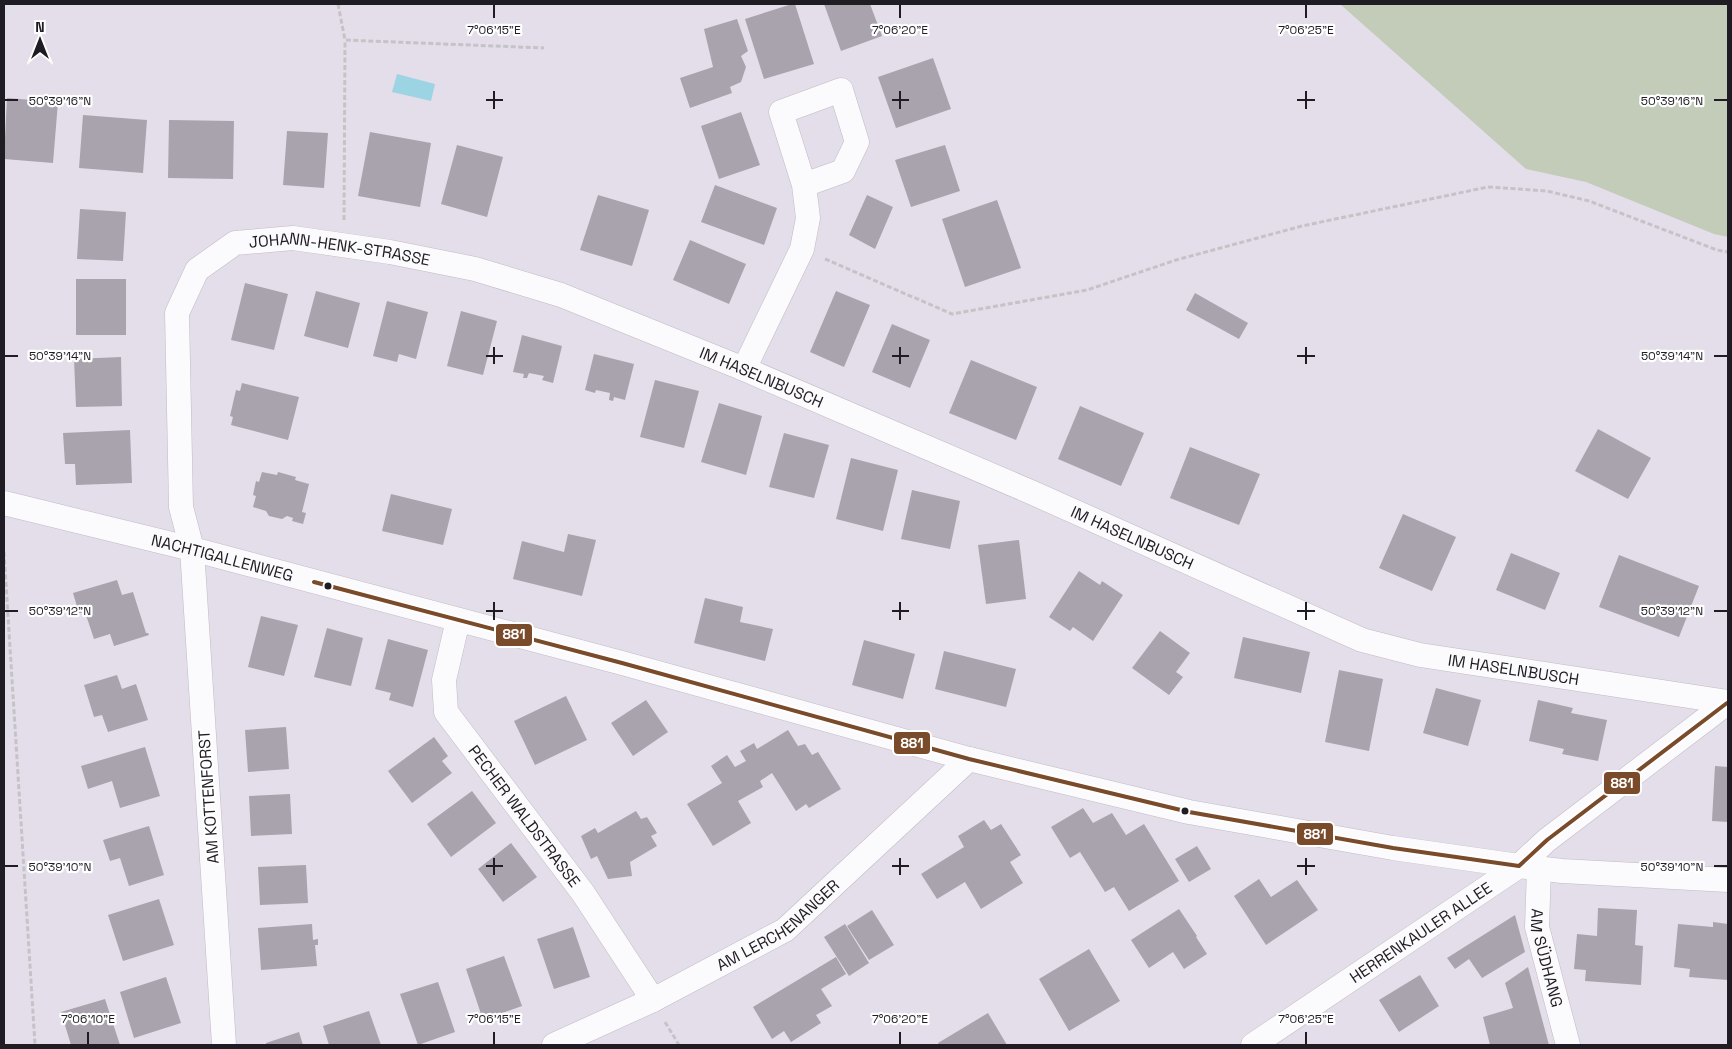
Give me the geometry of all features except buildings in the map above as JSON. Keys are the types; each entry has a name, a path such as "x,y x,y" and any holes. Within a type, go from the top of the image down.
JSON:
{"street":[{"path":"744,369 802,249 808,218 804,185"},
{"name":"JOHANN-HENK-STRASSE","path":"192,549 182,507 176,313 197,270 235,243 292,238 344,245 475,269 560,295"},
{"name":"IM HASELNBUSCH","path":"560,295 744,369 1033,493 1362,640 1420,655 1728,703"},
{"name":"NACHTIGALLENWEG","path":"4,503 192,549 622,663 969,759 1188,812 1393,848 1529,867 1562,871 1728,880"},
{"name":"AM KOTTENFORST","path":"192,549 224,1045"},
{"name":"PECHER WALDSTRASSE","path":"458,620 444,680 446,712 583,893 653,1000"},
{"name":"HERRENKAULER ALLEE","path":"1253,1045 1529,867 1547,840 1728,703"},
{"name":"AM LERCHENANGER","path":"554,1045 653,1000 785,930 969,759"},
{"name":"AM SÜDHANG","path":"1529,867 1538,927 1568,1045"}],"path":[{"path":"338,4 345,40 344,245"},
{"path":"345,40 544,48"},
{"path":"802,249 952,314 1088,290 1176,260 1302,226 1488,187 1547,191 1589,201 1717,250 1728,252"},
{"path":"4,552 35,1045"}],"green space":[{"path":"1340,4 1728,4 1728,237 1714,234 1586,182 1526,169"}],"water":[{"path":"397,74 435,84 431,101 392,92"}],"transit line":[{"name":"881","path":"314,582 622,663 969,759 1189,812 1393,848 1519,866"},
{"name":"881","path":"1519,866 1547,840 1727,703"}]}
